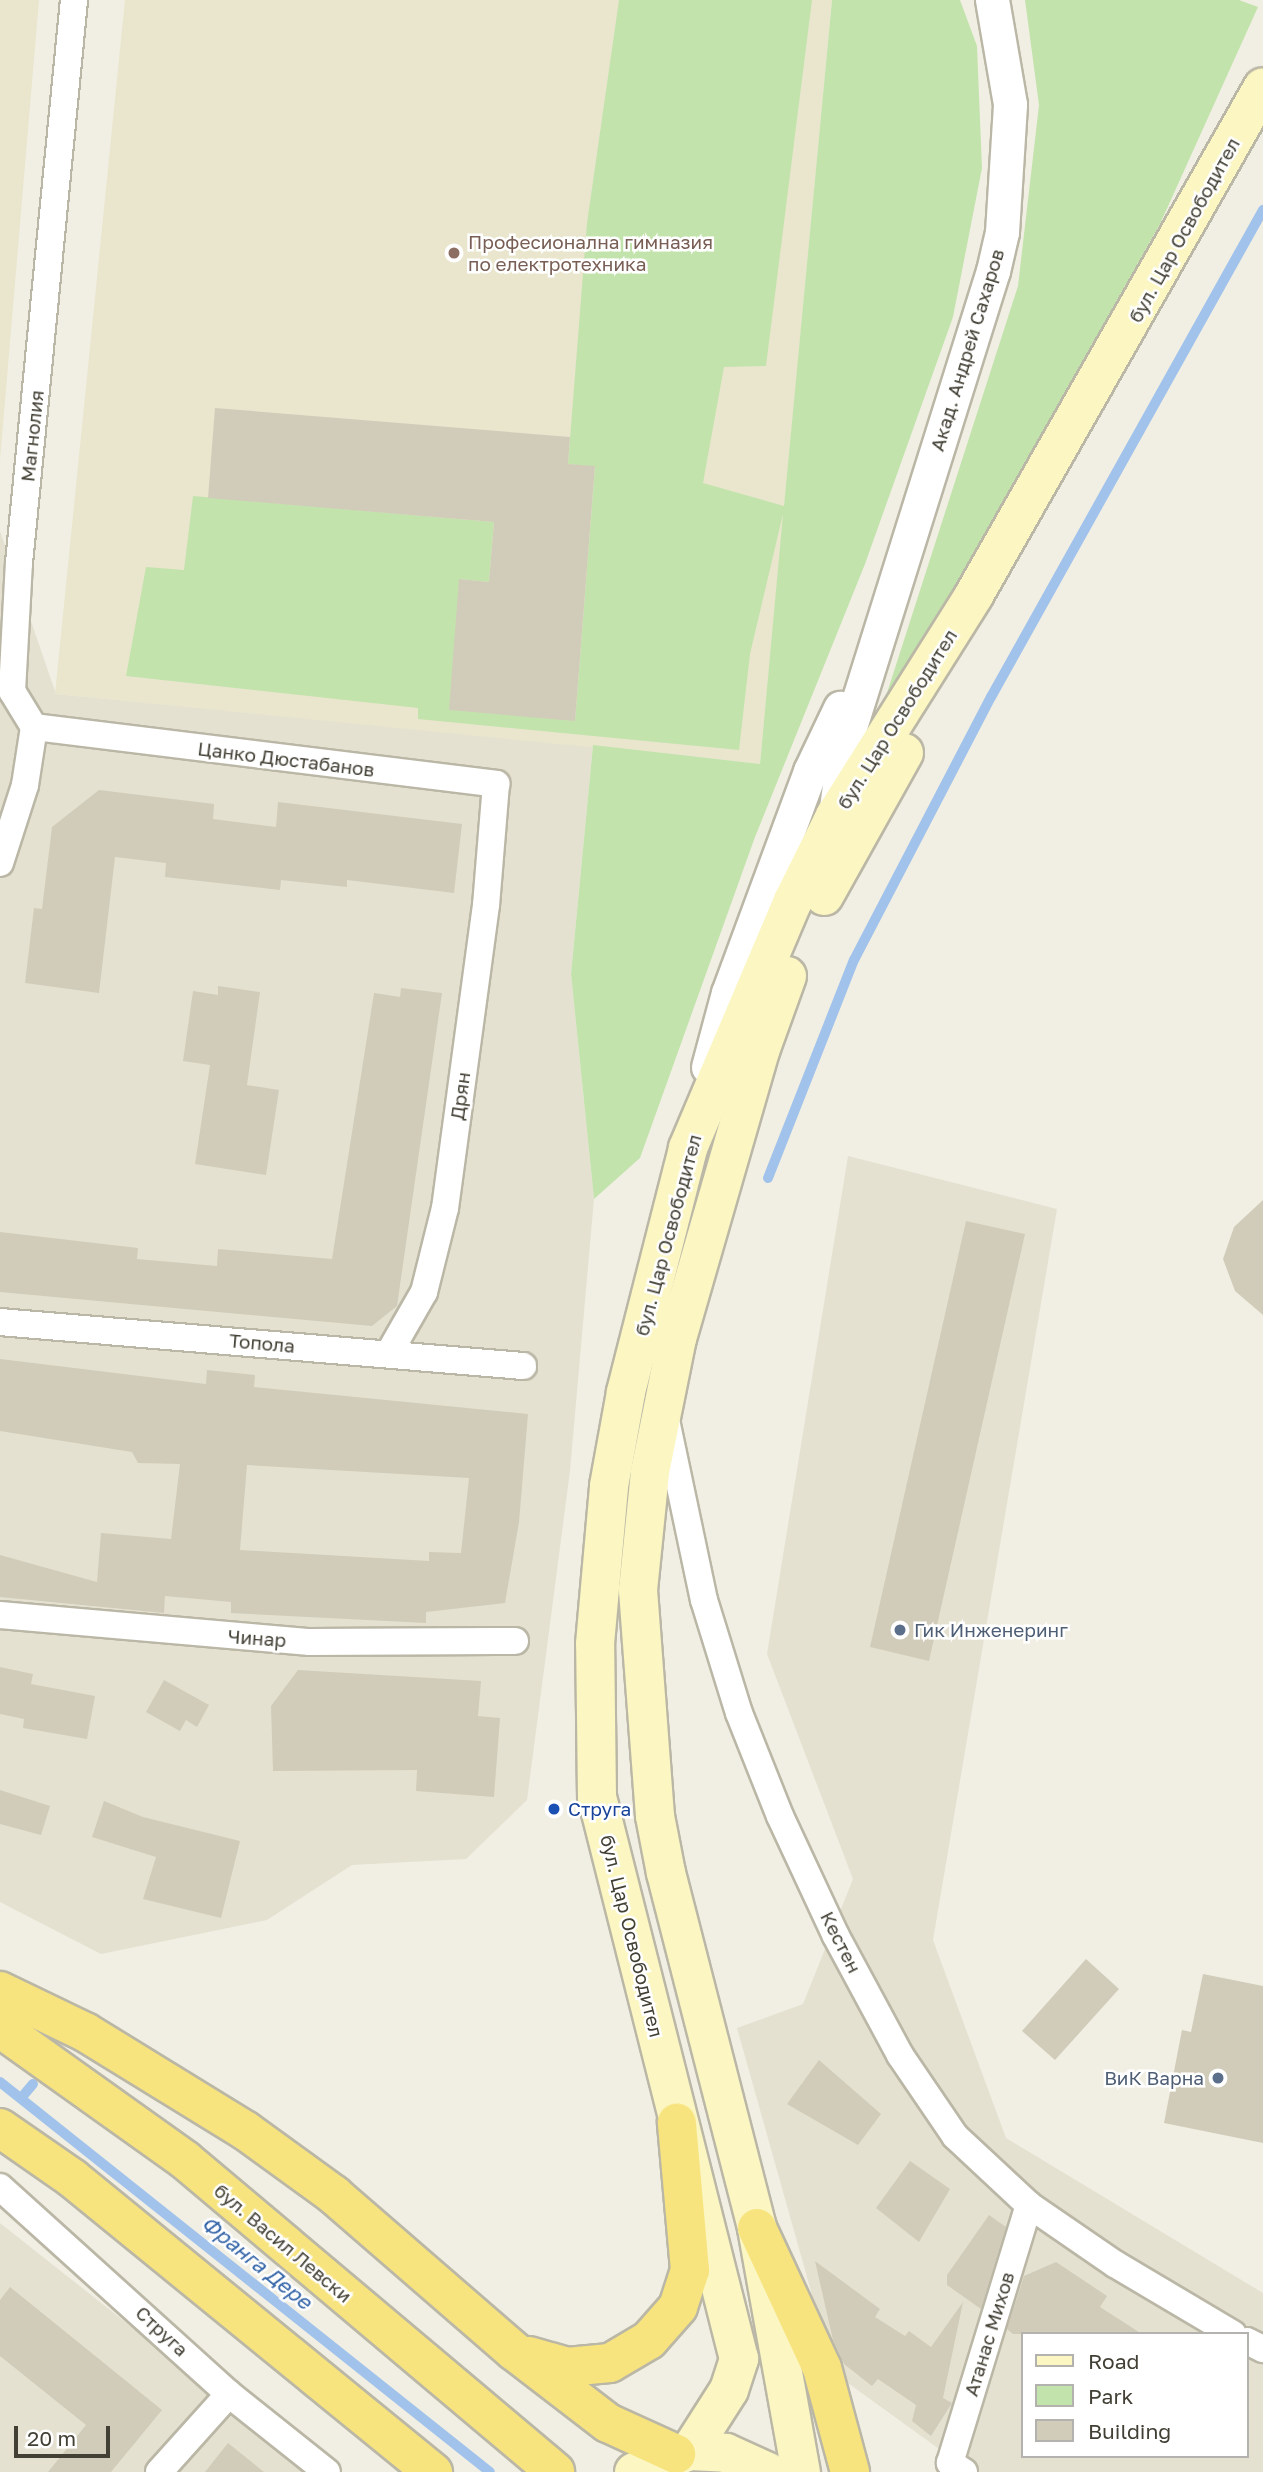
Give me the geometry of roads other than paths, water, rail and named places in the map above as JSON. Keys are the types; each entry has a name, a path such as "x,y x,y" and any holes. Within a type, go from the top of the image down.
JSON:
{"highway":[{"path":"0,1991 85,2032 292,2163 514,2351 608,2423 683,2453"},
{"name":"бул. Васил Левски","path":"0,2028 185,2160 555,2472"},
{"path":"514,2351 567,2367 610,2363 649,2340 678,2307 690,2270 677,2123"},
{"path":"0,2128 72,2178 433,2472"},
{"path":"757,2228 822,2368 850,2472"}],"main road":[{"name":"бул. Цар Освободител","path":"683,2453 729,2390 739,2359 677,2123 597,1797 592,1695 609,1486 626,1392 688,1148 793,901 835,816 974,595 1263,87"},
{"name":"бул. Цар Освободител","path":"801,2472 757,2228 655,1816 638,1590 643,1525 663,1405 694,1271 760,1051 830,883 1263,130"},
{"path":"634,2472 683,2453 726,2453 768,2472"}],"street":[{"name":"Магнолия","path":"34,727 12,691 10,563 74,0"},
{"name":"Акад. Андрей Сахаров","path":"887,611 993,271 1002,232 1010,104 992,0"},
{"path":"830,883 835,816 845,743 887,611"},
{"path":"688,1148 727,993 810,771 887,611"},
{"path":"0,863 25,785 34,727"},
{"name":"Цанко Дюстабанов","path":"34,727 496,784 494,827"},
{"name":"Дрян","path":"388,1353 425,1292 445,1208 494,827"},
{"name":"Топола","path":"0,1322 523,1366"},
{"name":"Кестен","path":"663,1405 704,1600 739,1713 780,1816 836,1936 900,2055 955,2136 1028,2205 1115,2264 1230,2332"},
{"name":"Чинар","path":"0,1615 310,1642 515,1641"},
{"name":"Струга","path":"0,2187 229,2394 327,2472"},
{"name":"Атанас Михов","path":"957,2468 1028,2205"},
{"path":"159,2472 229,2394"}],"waterway":[{"path":"768,1178 854,960 991,697 1263,210"},
{"name":"Франга Дере","path":"0,2082 490,2472"},
{"path":"22,2097 33,2084"}],"place":[{"name":"Професионална гимназия по електротехника","path":"454,253"},
{"name":"Гик Инженеринг","path":"900,1630"},
{"name":"Струга","path":"554,1809"},
{"name":"ВиК Варна","path":"1218,2078"}]}
